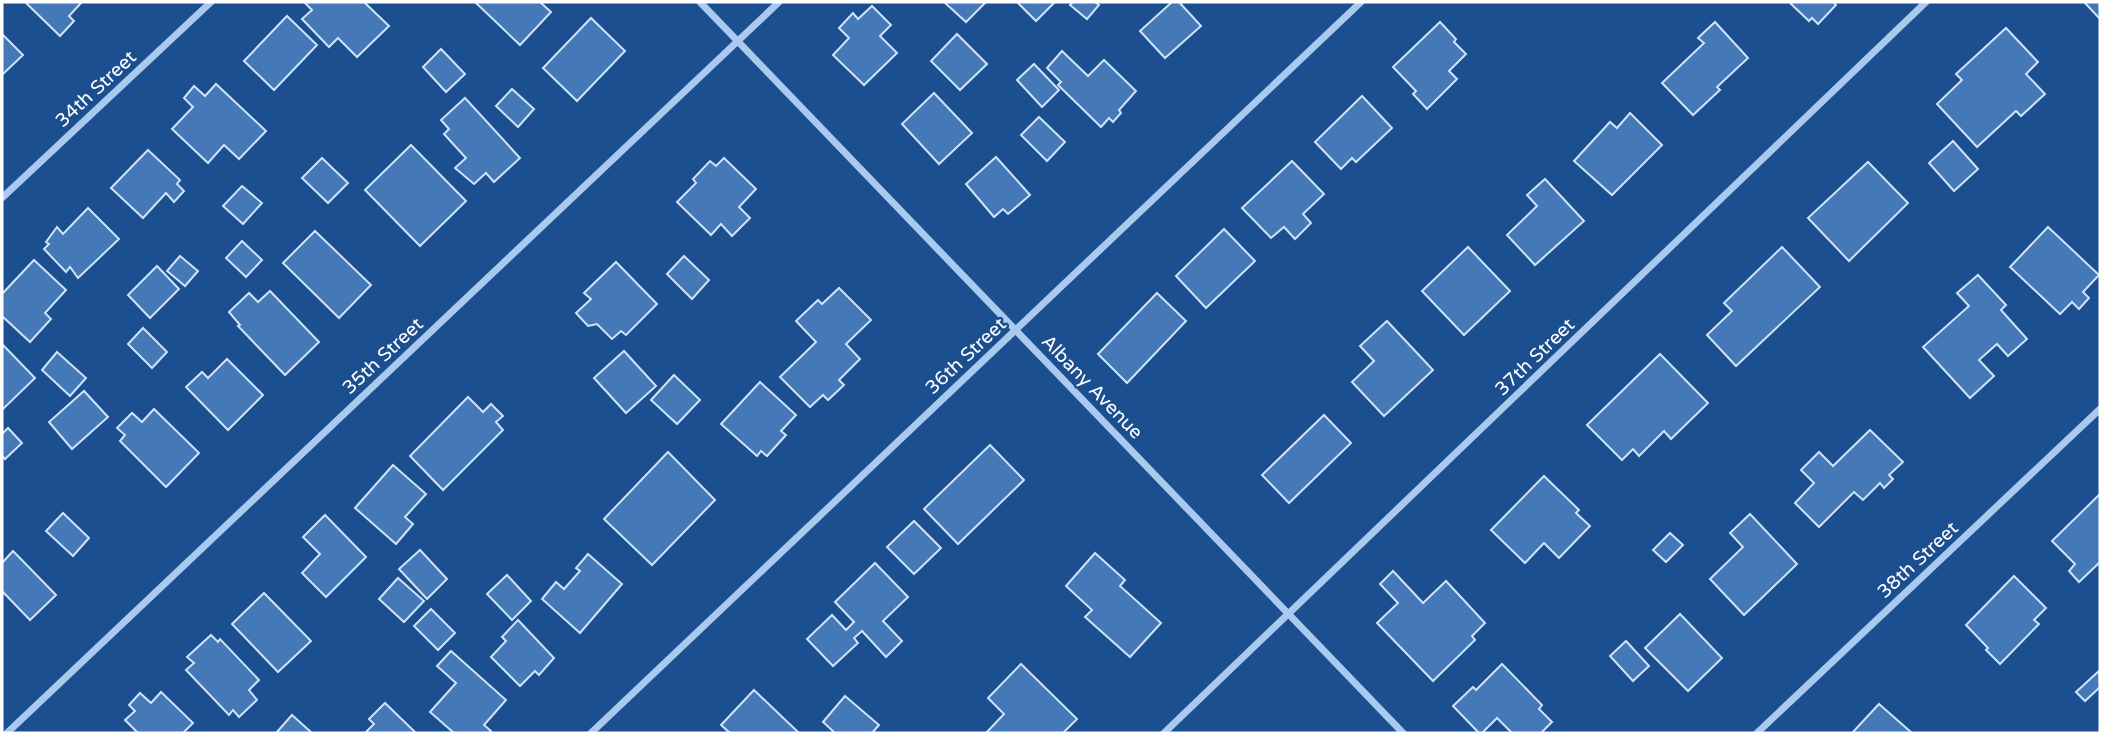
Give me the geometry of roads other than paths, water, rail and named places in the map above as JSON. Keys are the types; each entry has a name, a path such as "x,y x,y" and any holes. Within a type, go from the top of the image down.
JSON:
{"street":[{"name":"34th Street","path":"2,198 212,2"},
{"name":"Albany Avenue","path":"700,2 1403,733"},
{"name":"35th Street","path":"7,733 779,2"},
{"name":"36th Street","path":"591,733 1361,2"},
{"name":"37th Street","path":"1164,733 1926,2"},
{"name":"38th Street","path":"1757,733 2100,409"}]}
